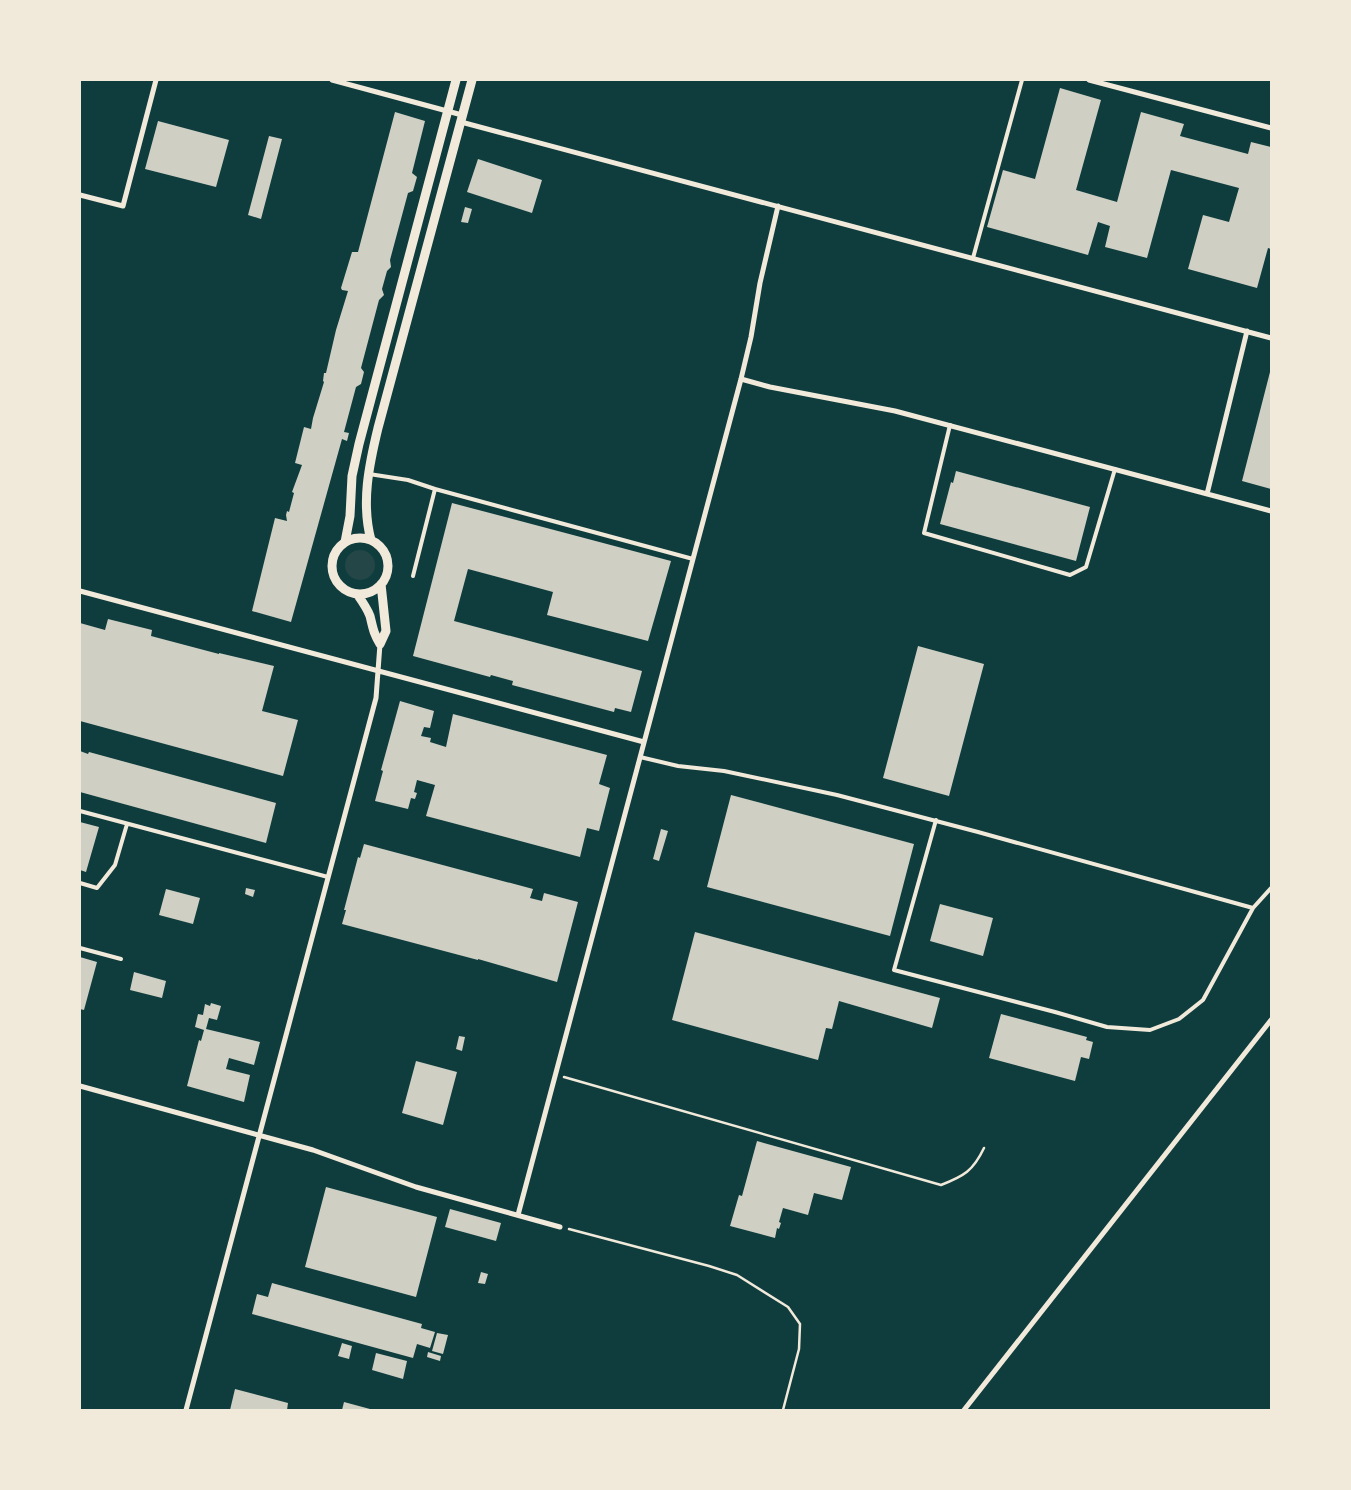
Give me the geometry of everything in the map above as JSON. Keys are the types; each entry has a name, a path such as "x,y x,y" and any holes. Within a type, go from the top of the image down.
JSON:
{"street":[{"path":"80,195 122,206 156,80"},
{"path":"332,80 448,111 461,119 1271,338"},
{"path":"344,542 350,516 352,476 359,444 456,80"},
{"path":"371,540 366,516 369,474 380,419 472,80"},
{"path":"1089,80 1271,128"},
{"path":"518,1216 742,379 760,283 778,206"},
{"path":"1206,494 1247,331"},
{"path":"742,379 770,387 895,411 1271,511"},
{"path":"358,538 371,540 380,546 388,560 388,570 381,584 368,593 357,594 344,589 339,585 332,572 332,558 339,546 344,542 358,538"},
{"path":"186,1410 374,705 379,672 380,644 386,631 381,584"},
{"path":"80,591 644,742"},
{"path":"357,594 365,606 370,617 372,632 380,644"},
{"path":"964,1410 1271,1020"},
{"path":"80,1086 332,1156 416,1187 560,1227"}],"lane":[{"path":"974,258 1022,80"},
{"path":"950,425 924,533 1070,575 1086,567 1115,470"},
{"path":"369,474 408,480 693,559"},
{"path":"413,576 435,489"},
{"path":"640,757 678,766 724,771 836,795 936,820 1253,908"},
{"path":"80,812 328,877"},
{"path":"936,820 894,970 1107,1027 1150,1030 1179,1019 1203,1000 1253,908 1271,888"},
{"path":"80,883 97,888 115,865 127,824"},
{"path":"80,948 121,959"}],"path":[{"path":"556,1074 941,1185 963,1177 979,1158 984,1148"},
{"path":"560,1227 737,1275 788,1307 800,1324 799,1349 783,1410"}],"shaded area":[{"path":"360,550 371,554 375,565 371,576 360,580 349,576 345,565 349,554"}],"building":[{"path":"1060,88 1101,100 1076,190 1117,202 1141,112 1184,124 1180,136 1248,154 1251,142 1271,147 1271,249 1268,248 1257,288 1188,269 1203,215 1229,222 1239,188 1171,170 1147,258 1105,247 1110,226 1098,222 1088,255 987,227 1003,170 1035,179"},
{"path":"395,112 425,121 412,173 417,177 413,191 408,193 390,260 391,267 387,271 382,289 384,295 379,300 361,368 364,372 361,384 356,387 344,432 349,433 347,441 342,439 291,622 252,611 275,518 287,521 287,511 289,512 294,493 292,492 302,465 295,463 304,427 311,429 324,382 324,373 326,373 348,291 341,288 352,252 358,252"},
{"path":"158,121 229,140 216,187 145,169"},
{"path":"269,136 282,139 261,219 248,215"},
{"path":"478,159 542,180 532,213 467,192"},
{"path":"465,207 472,209 468,223 461,222"},
{"path":"1271,373 1271,489 1242,481"},
{"path":"956,471 1090,507 1076,561 940,524 951,482 953,483"},
{"path":"452,503 671,561 648,641 547,615 553,592 468,569 454,621 642,671 631,712 615,708 614,712 512,685 513,681 491,675 490,677 413,656"},
{"path":"108,619 152,630 151,636 274,666 262,711 298,720 283,776 80,721 80,623 105,630"},
{"path":"918,646 984,664 949,796 883,778"},
{"path":"400,701 434,711 430,728 424,727 421,736 431,738 430,742 446,747 453,714 607,755 599,784 610,788 599,831 587,828 580,857 426,816 435,785 417,780 414,792 417,793 415,799 411,798 408,809 375,801 383,771 381,770"},
{"path":"80,751 276,803 266,843 80,792"},
{"path":"731,795 914,844 890,936 707,887"},
{"path":"80,822 99,827 86,872 80,870"},
{"path":"661,829 668,831 659,861 653,859"},
{"path":"364,844 533,889 530,898 542,901 544,893 578,902 557,982 478,959 342,924 358,857 360,858"},
{"path":"246,888 255,890 253,897 245,894"},
{"path":"166,889 200,898 193,924 159,915"},
{"path":"940,904 993,918 983,956 930,941"},
{"path":"695,932 940,998 932,1028 839,1001 832,1029 826,1028 818,1060 672,1020"},
{"path":"80,957 97,962 84,1010 80,1009"},
{"path":"134,972 166,981 162,998 130,990"},
{"path":"211,1003 221,1006 217,1020 209,1018 206,1029 260,1042 254,1065 229,1058 226,1069 250,1075 244,1102 187,1086 199,1040 201,1041 204,1030 195,1027 198,1014 203,1015 205,1004 210,1006"},
{"path":"1001,1014 1087,1037 1086,1040 1093,1042 1089,1059 1081,1057 1075,1081 989,1058"},
{"path":"459,1036 465,1037 462,1051 456,1049"},
{"path":"416,1061 457,1072 443,1125 402,1113"},
{"path":"757,1141 851,1167 842,1200 814,1193 808,1215 783,1208 779,1222 781,1223 779,1229 777,1228 775,1238 730,1226 739,1195 742,1196"},
{"path":"326,1187 437,1217 416,1297 305,1267"},
{"path":"450,1209 501,1223 496,1241 445,1227"},
{"path":"481,1272 488,1274 485,1284 478,1283"},
{"path":"272,1283 422,1324 421,1328 435,1332 430,1348 417,1344 413,1358 252,1314 257,1294 268,1297"},
{"path":"437,1333 448,1335 443,1354 432,1351"},
{"path":"342,1343 352,1346 349,1359 338,1356"},
{"path":"428,1352 441,1356 440,1361 427,1357"},
{"path":"376,1353 407,1361 403,1379 372,1370"},
{"path":"235,1389 288,1403 287,1410 230,1410"},
{"path":"344,1402 370,1409 370,1410 342,1410"}]}
